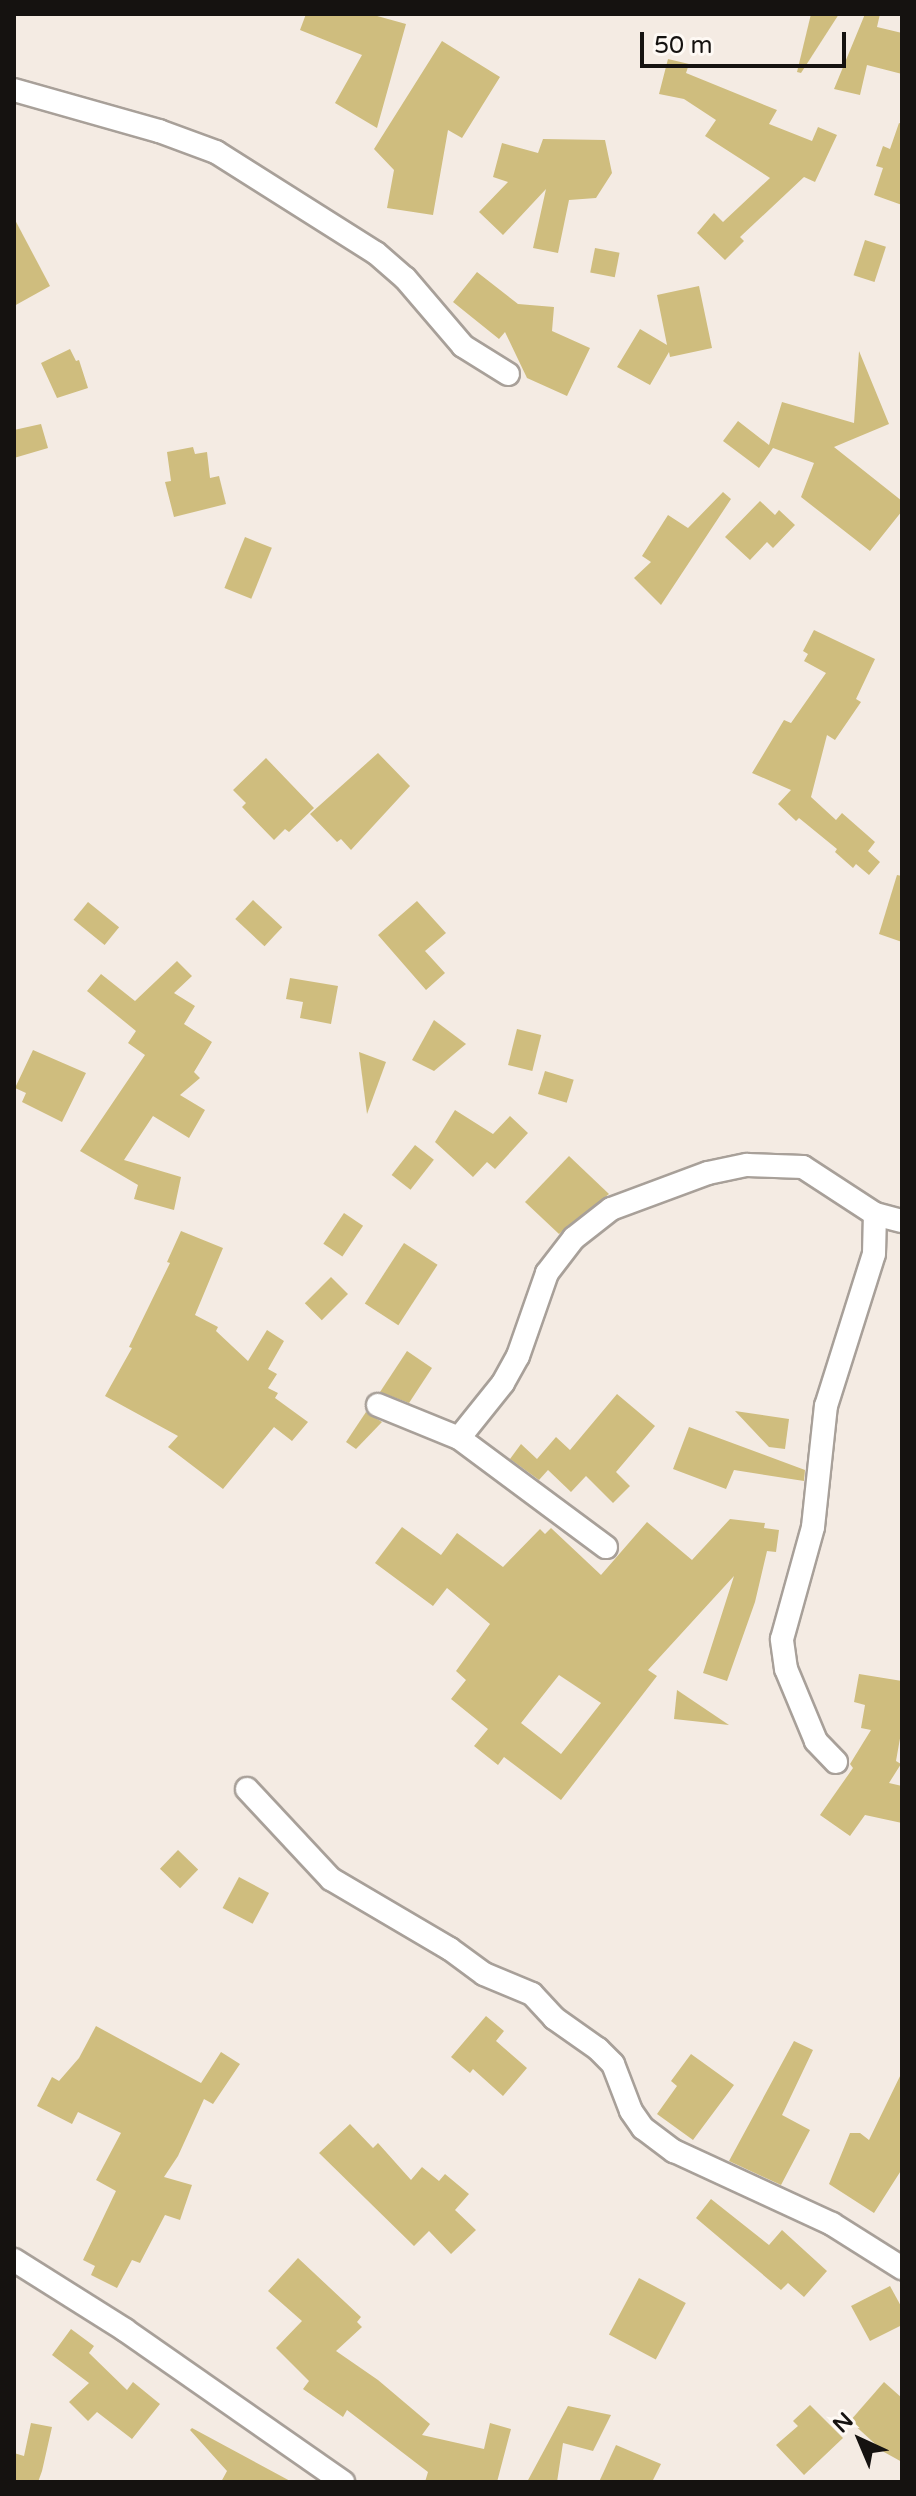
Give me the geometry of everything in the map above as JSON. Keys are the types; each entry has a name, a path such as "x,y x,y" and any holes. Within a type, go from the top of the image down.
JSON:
{"street":[{"path":"14,90 159,131 216,152 376,253 405,278 463,346 508,374"},
{"path":"459,1438 503,1383 518,1356 547,1273 574,1238 611,1209 708,1173 747,1165 803,1167 875,1214 902,1221"},
{"path":"836,1762 816,1741 786,1669 782,1639 813,1527 826,1406 874,1254 875,1214"},
{"path":"378,1405 459,1438 606,1547"},
{"path":"247,1789 331,1879 450,1949 484,1974 532,1994 554,2018 598,2049 613,2064 631,2111 643,2128 674,2151 832,2224 902,2268"},
{"path":"14,2260 125,2330 343,2482"}],"building":[{"path":"306,14 370,14 406,24 377,128 335,103 362,55 300,30"},
{"path":"811,14 839,14 801,73 797,72"},
{"path":"865,14 880,14 877,27 902,33 902,74 867,65 860,95 834,89"},
{"path":"442,41 500,77 462,138 448,130 433,215 387,208 394,170 374,149"},
{"path":"668,59 689,64 686,73 777,110 769,124 812,141 818,127 837,135 815,182 804,177 740,237 744,241 725,260 697,233 714,213 723,222 770,178 705,136 716,120 684,99 659,94"},
{"path":"899,123 902,124 902,205 874,195 883,168 876,166 883,146 890,149"},
{"path":"543,139 605,140 612,173 596,198 569,200 558,253 533,248 546,189 503,235 479,212 508,182 493,177 502,143 538,153"},
{"path":"14,218 50,286 14,306"},
{"path":"865,240 886,247 874,282 854,275"},
{"path":"595,248 620,253 615,277 590,273"},
{"path":"477,272 518,304 554,307 552,331 590,348 567,396 527,378 505,332 499,339 453,302"},
{"path":"699,286 712,348 670,357 669,352 650,385 617,367 640,329 667,345 657,295"},
{"path":"70,349 76,361 79,360 88,388 57,398 41,363"},
{"path":"859,351 889,424 834,447 902,501 902,511 870,551 801,497 814,463 773,448 759,468 723,441 738,421 769,445 782,402 854,423"},
{"path":"41,424 48,448 14,458 14,430"},
{"path":"193,447 195,454 207,452 210,478 219,476 226,504 174,517 165,482 171,481 167,452"},
{"path":"723,492 731,499 661,605 634,578 651,562 642,556 668,515 688,528"},
{"path":"760,501 775,515 779,510 795,525 773,548 767,542 750,560 725,537"},
{"path":"245,537 272,548 251,599 224,588"},
{"path":"814,630 875,659 856,699 861,702 835,740 827,735 811,797 836,820 842,813 875,842 868,851 880,862 869,875 856,864 853,868 835,852 837,849 799,818 796,821 778,804 791,790 752,773 784,720 791,723 826,673 804,661 808,654 803,651"},
{"path":"378,753 410,786 351,850 341,839 337,842 310,814"},
{"path":"266,758 314,808 289,832 285,829 274,840 242,807 246,803 233,790"},
{"path":"897,875 902,876 902,942 879,934"},
{"path":"253,900 282,927 265,946 235,919"},
{"path":"417,901 446,933 425,951 445,973 426,990 378,935"},
{"path":"88,902 119,927 105,945 74,920"},
{"path":"177,961 192,976 174,993 195,1006 184,1024 212,1042 194,1072 200,1078 180,1095 205,1110 189,1138 153,1116 124,1160 181,1177 174,1210 134,1199 138,1185 80,1151 145,1055 128,1043 136,1031 87,991 101,974 135,1001"},
{"path":"290,978 338,986 331,1024 300,1018 303,1002 286,999"},
{"path":"434,1020 466,1044 434,1071 412,1060"},
{"path":"517,1029 541,1035 532,1071 508,1065"},
{"path":"33,1050 86,1073 62,1122 22,1102 26,1093 15,1088"},
{"path":"359,1052 386,1062 367,1114"},
{"path":"545,1071 574,1080 567,1103 538,1094"},
{"path":"455,1110 493,1134 510,1116 528,1133 495,1169 487,1162 473,1177 435,1142"},
{"path":"415,1145 434,1160 411,1190 392,1175"},
{"path":"569,1156 609,1194 559,1234 525,1202"},
{"path":"344,1213 363,1226 342,1257 323,1244"},
{"path":"181,1231 223,1248 195,1315 218,1327 216,1331 248,1361 267,1330 284,1341 268,1369 277,1374 268,1388 278,1393 275,1398 308,1422 292,1441 274,1427 223,1489 168,1447 178,1436 105,1396 132,1348 129,1347 170,1263 167,1262"},
{"path":"404,1243 438,1265 398,1325 365,1303"},
{"path":"331,1277 348,1294 322,1320 305,1303"},
{"path":"407,1351 432,1368 409,1403 380,1392"},
{"path":"617,1394 655,1426 616,1472 630,1486 613,1503 586,1476 571,1492 548,1470 539,1480 510,1459 521,1444 537,1459 556,1437 570,1450"},
{"path":"735,1411 789,1419 785,1449 769,1447"},
{"path":"366,1412 382,1422 356,1449 346,1442"},
{"path":"689,1427 805,1470 804,1481 734,1470 726,1489 673,1469"},
{"path":"730,1519 765,1523 764,1528 779,1530 776,1552 767,1551 755,1602 727,1681 703,1673 734,1576 648,1670 657,1676 561,1800 504,1757 498,1765 474,1746 488,1729 451,1699 466,1680 456,1671 490,1624 447,1588 433,1606 375,1563 402,1527 441,1555 457,1533 503,1567 540,1529 545,1534 551,1528 601,1575 647,1522 692,1560","holes":["559,1675 601,1703 561,1754 521,1723"]},
{"path":"859,1674 902,1681 902,1727 896,1761 901,1764 889,1783 902,1786 902,1823 865,1815 850,1836 820,1815 853,1768 850,1764 871,1730 861,1728 865,1705 854,1702"},
{"path":"677,1690 729,1725 674,1719"},
{"path":"178,1850 198,1869 180,1888 160,1869"},
{"path":"239,1877 269,1893 253,1924 223,1908"},
{"path":"486,2016 504,2031 496,2041 527,2068 503,2096 473,2069 470,2073 451,2057"},
{"path":"96,2026 201,2083 221,2052 240,2064 213,2104 204,2099 178,2156 164,2177 192,2185 180,2220 165,2215 140,2263 132,2260 117,2288 91,2275 95,2266 83,2260 116,2191 96,2180 121,2133 78,2112 72,2124 37,2106 52,2077 59,2081 79,2058"},
{"path":"794,2041 813,2050 782,2115 810,2130 781,2185 729,2161"},
{"path":"691,2054 734,2085 693,2140 657,2114 677,2086 671,2081"},
{"path":"902,2072 902,2169 874,2213 829,2184 850,2133 860,2133 869,2140"},
{"path":"350,2124 373,2148 378,2143 411,2180 422,2167 439,2181 445,2174 469,2194 455,2210 476,2230 451,2254 429,2231 414,2246 319,2153"},
{"path":"711,2199 769,2245 782,2230 827,2271 804,2297 788,2283 781,2290 696,2218"},
{"path":"298,2258 361,2317 357,2322 362,2327 336,2351 378,2380 430,2424 422,2435 484,2449 490,2423 511,2429 497,2482 425,2482 428,2472 347,2410 343,2417 303,2389 309,2381 276,2348 302,2321 268,2291"},
{"path":"639,2278 686,2303 656,2359 609,2335"},
{"path":"890,2286 902,2308 902,2325 870,2341 851,2306"},
{"path":"71,2329 94,2346 89,2353 127,2390 133,2382 160,2404 132,2439 97,2412 88,2421 69,2402 89,2383 52,2355"},
{"path":"884,2382 902,2398 902,2462 884,2452 850,2421"},
{"path":"810,2405 843,2438 804,2475 776,2445 798,2426 793,2421"},
{"path":"568,2406 611,2415 593,2451 563,2443 557,2482 527,2482"},
{"path":"31,2423 52,2427 42,2471 38,2482 14,2482 14,2453 24,2456"},
{"path":"192,2428 292,2482 221,2482 227,2471 190,2430"},
{"path":"616,2445 661,2464 652,2482 599,2482"}]}
